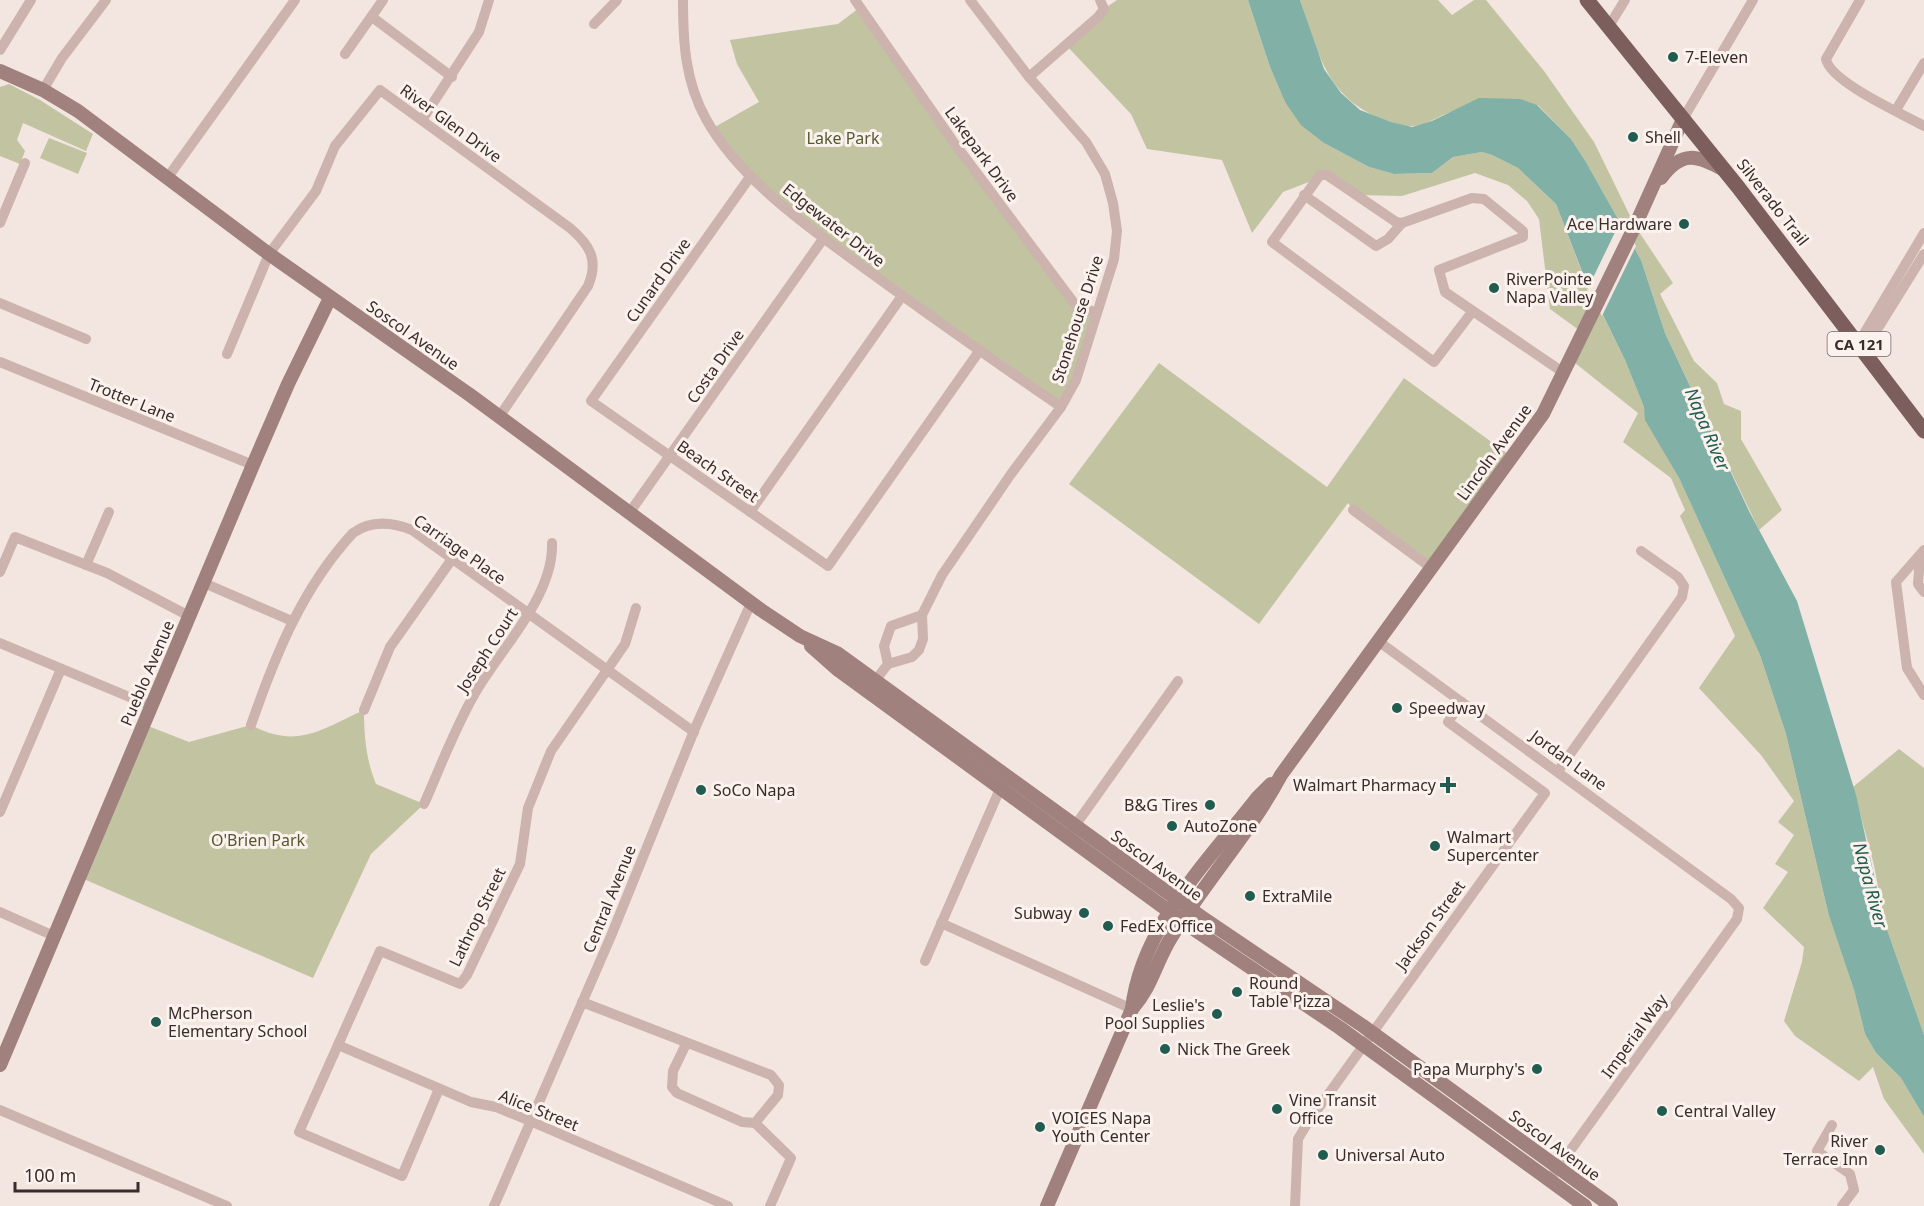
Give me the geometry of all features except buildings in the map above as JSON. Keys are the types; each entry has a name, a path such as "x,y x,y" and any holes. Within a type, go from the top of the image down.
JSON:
{"main road":[{"name":"Silverado Trail","path":"1587,0 1862,341 1924,431"},
{"name":"Soscol Avenue","path":"0,71 43,90 78,111 269,254 499,417 751,603 800,636 837,653 871,686 1585,1206"},
{"name":"Lincoln Avenue","path":"1132,1009 1134,986 1174,906 1257,798 1281,774 1531,431 1564,373 1635,226 1683,119"},
{"path":"1649,195 1664,175 1685,158 1704,160 1726,171"},
{"name":"Pueblo Avenue","path":"0,1065 253,465 288,384 330,297"},
{"name":"Lincoln Avenue","path":"1047,1206 1132,1009 1148,990 1166,947 1186,915 1266,804 1281,774"},
{"name":"Soscol Avenue","path":"1186,915 1371,1032 1611,1206"}],"street":[{"path":"0,50 31,0"},
{"path":"43,90 62,58 106,0"},
{"path":"168,177 295,0"},
{"path":"345,54 383,0"},
{"path":"422,120 479,33 489,0"},
{"path":"594,24 617,0"},
{"name":"Edgewater Drive","path":"683,0 683,51 692,88 706,120 750,177 824,238 902,296 1061,407"},
{"name":"Lakepark Drive","path":"855,0 956,144 1074,303 1096,313"},
{"name":"Stonehouse Drive","path":"888,664 912,657 919,650 923,639 922,615 942,575 963,542 1061,407 1076,380 1114,259 1116,231 1113,203 1104,174 1086,142 1029,77 970,0"},
{"path":"1029,77 1098,17 1104,9 1100,0"},
{"path":"1609,26 1625,0"},
{"path":"1683,119 1753,0"},
{"path":"1860,0 1826,58 1827,64 1843,80 1924,126"},
{"path":"372,17 452,77"},
{"path":"1896,110 1924,63"},
{"name":"River Glen Drive","path":"227,354 269,254 316,191 334,146 380,90 570,228 585,241 594,256 593,273 588,286 499,417"},
{"path":"0,223 25,163"},
{"path":"1472,312 1434,362 1272,242 1320,175 1327,175 1391,221 1402,223 1479,198 1484,199 1524,234 1520,240 1439,270 1445,292 1564,373"},
{"name":"Cunard Drive","path":"591,401 750,177"},
{"path":"1304,195 1376,246 1388,239 1402,223"},
{"path":"1862,341 1865,332 1924,233"},
{"name":"Costa Drive","path":"630,512 824,238"},
{"path":"1862,341 1871,338 1924,254"},
{"path":"750,512 902,296"},
{"path":"0,303 86,339"},
{"name":"Beach Street","path":"591,401 828,566 980,350"},
{"name":"Trotter Lane","path":"0,362 253,465"},
{"path":"1353,510 1431,567"},
{"path":"86,565 109,512"},
{"name":"Carriage Place","path":"251,725 272,665 303,600 345,542 363,526 381,524 401,526 412,530 694,732"},
{"path":"0,538 86,565 132,585 154,600 189,616"},
{"path":"0,572 13,541"},
{"name":"Joseph Court","path":"424,804 474,695 528,615 552,559 552,543"},
{"path":"1558,771 1682,597 1684,586 1678,577 1641,551"},
{"path":"1922,553 1918,584 1924,592"},
{"path":"1922,553 1896,582 1906,668 1924,695"},
{"path":"364,710 390,647 452,559"},
{"path":"204,583 292,621"},
{"name":"Central Avenue","path":"494,1206 694,732 751,603"},
{"path":"608,671 625,644 636,608"},
{"path":"871,686 888,664 885,646 891,626 922,615"},
{"name":"Jordan Lane","path":"1377,641 1558,771 1730,898 1739,908"},
{"path":"0,644 151,706"},
{"path":"0,812 61,669"},
{"name":"Lathrop Street","path":"439,1089 402,1176 299,1132 380,951 460,984 467,975 520,864 528,808 554,745 608,671"},
{"path":"1071,831 1178,681"},
{"name":"Jackson Street","path":"1295,1206 1298,1139 1362,1044 1545,793 1448,722 1462,702"},
{"path":"925,961 1003,782"},
{"name":"Imperial Way","path":"1549,1180 1737,919 1739,908"},
{"path":"0,912 54,936"},
{"path":"941,923 1132,1009"},
{"path":"582,1002 686,1044 693,1042 771,1075 779,1085 778,1095 755,1124"},
{"path":"686,1044 674,1071 672,1088 677,1093 742,1122 755,1124 791,1158 770,1206"},
{"name":"Alice Street","path":"338,1045 439,1089 530,1121 728,1206"},
{"path":"0,1110 227,1206"},
{"path":"1832,1125 1817,1151 1850,1174 1854,1190 1842,1206"}],"green space":[{"path":"1117,0 1248,0 1270,67 1285,102 1324,143 1369,167 1394,174 1432,173 1453,157 1482,152 1518,168 1556,204 1583,275 1625,360 1644,407 1646,420 1679,478 1760,655 1786,734 1829,916 1854,990 1865,1034 1876,1053 1901,1078 1924,1117 1924,1154 1884,1099 1873,1067 1859,1081 1795,1036 1784,1021 1802,962 1804,947 1763,908 1788,872 1775,864 1794,835 1778,822 1794,801 1761,755 1699,688 1735,636 1680,516 1685,510 1671,478 1623,442 1638,413 1570,359 1583,333 1550,309 1539,219 1527,201 1508,185 1475,173 1402,196 1355,195 1327,175 1283,192 1252,233 1222,160 1147,149 1131,114 1066,45 1104,9"},
{"path":"1300,0 1438,0 1452,15 1474,0 1486,0 1544,71 1594,142 1635,226 1673,283 1660,294 1694,361 1717,383 1724,404 1741,411 1741,439 1782,510 1759,530 1665,333 1641,260 1571,139 1538,105 1459,110 1423,124 1409,126 1382,119 1348,98 1336,85 1319,55"},
{"name":"Lake Park","path":"859,8 1074,303 1096,313 1061,407 902,296 750,177 713,128 759,102 737,64 730,40 838,24"},
{"path":"9,84 40,100 93,134 86,151 23,123 17,140 25,151 20,164 0,156 0,87"},
{"path":"49,138 87,153 78,174 40,158"},
{"path":"1159,363 1327,487 1404,378 1512,457 1430,567 1353,510 1348,503 1259,624 1069,484"},
{"name":"O'Brien Park","path":"364,710 366,747 376,784 424,804 371,854 313,978 79,877 143,724 189,742 251,725 282,736 296,736 322,730"},
{"path":"1899,749 1924,768 1924,1035 1885,924 1874,865 1853,787"}],"water":[{"name":"Napa River","path":"1248,0 1300,0 1324,69 1341,93 1360,110 1412,127 1432,121 1479,98 1520,99 1537,105 1571,139 1586,162 1641,260 1665,333 1750,513 1797,601 1856,795 1885,924 1924,1035 1924,1117 1901,1078 1876,1053 1865,1034 1854,990 1829,916 1786,734 1760,655 1679,478 1645,420 1644,407 1625,360 1583,274 1556,204 1518,168 1482,152 1453,157 1432,173 1394,174 1369,167 1324,143 1301,125 1285,102 1270,67"}],"pier":[{"path":"1621,220 1636,246 1602,316 1587,290"}],"place":[{"name":"7-Eleven","path":"1673,57"},
{"name":"Shell","path":"1633,137"},
{"name":"Ace Hardware","path":"1684,224"},
{"name":"RiverPointe Napa Valley","path":"1494,288"},
{"name":"Speedway","path":"1397,708"},
{"name":"Walmart Pharmacy","path":"1448,785"},
{"name":"SoCo Napa","path":"701,790"},
{"name":"B&G Tires","path":"1210,805"},
{"name":"AutoZone","path":"1172,826"},
{"name":"Walmart Supercenter","path":"1435,846"},
{"name":"ExtraMile","path":"1250,896"},
{"name":"Subway","path":"1084,913"},
{"name":"FedEx Office","path":"1108,926"},
{"name":"Round Table Pizza","path":"1237,992"},
{"name":"Leslie's Pool Supplies","path":"1217,1014"},
{"name":"McPherson Elementary School","path":"156,1022"},
{"name":"Nick The Greek","path":"1165,1049"},
{"name":"Papa Murphy's","path":"1537,1069"},
{"name":"Vine Transit Office","path":"1277,1109"},
{"name":"Central Valley","path":"1662,1111"},
{"name":"VOICES Napa Youth Center","path":"1040,1127"},
{"name":"River Terrace Inn","path":"1880,1150"},
{"name":"Universal Auto","path":"1323,1155"}]}
